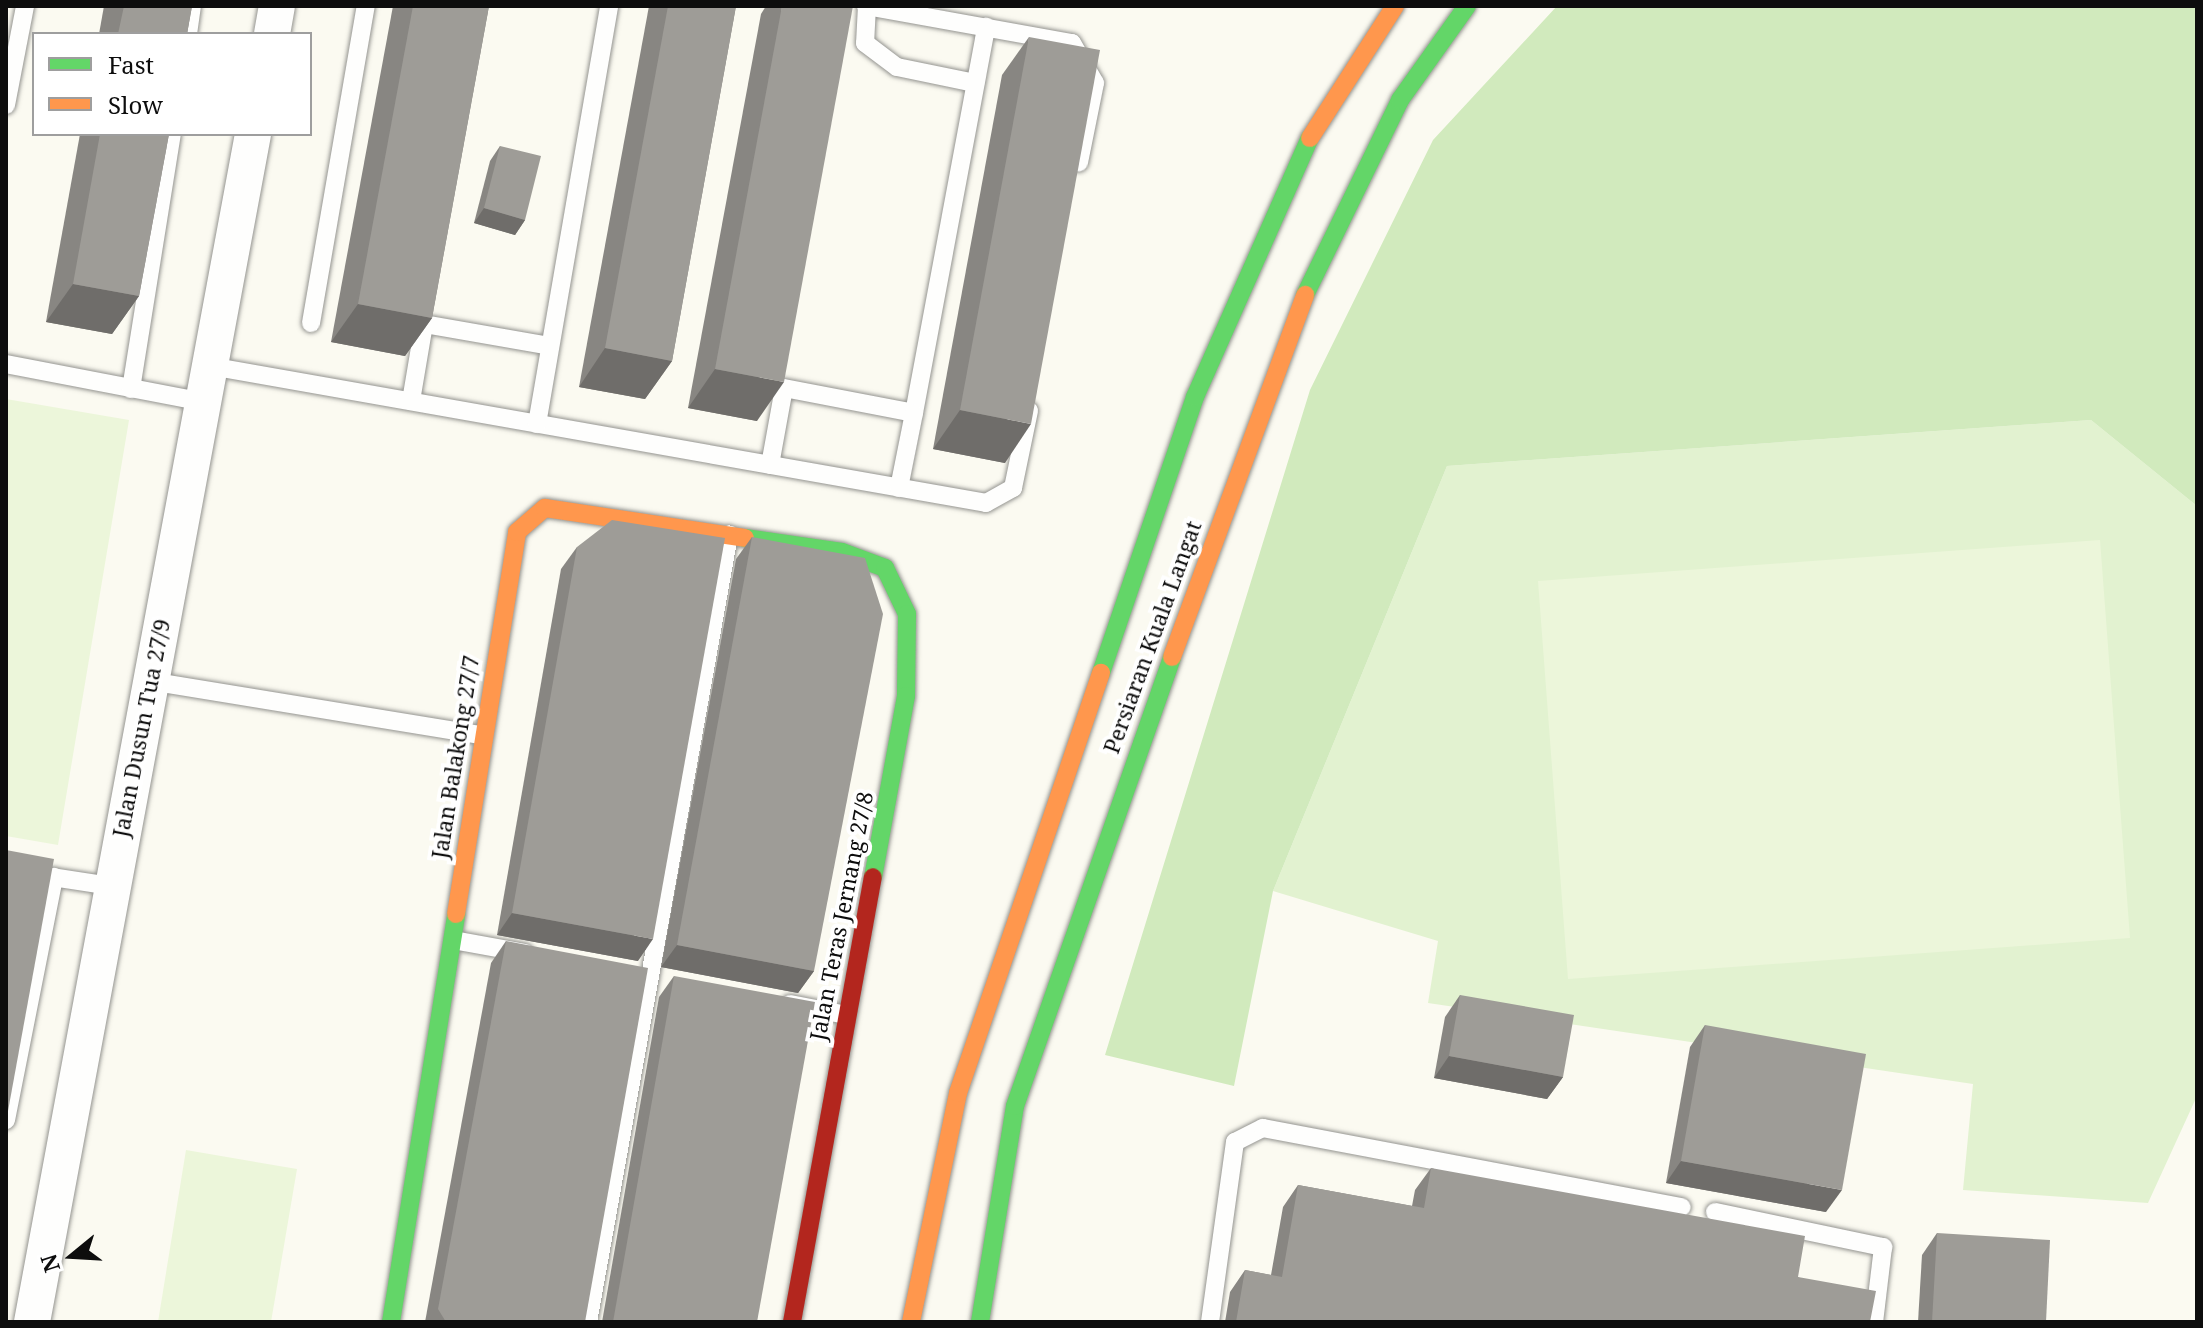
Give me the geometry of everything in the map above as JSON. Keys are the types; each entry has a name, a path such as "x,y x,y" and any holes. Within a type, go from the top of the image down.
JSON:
{"main road":[{"name":"Persiaran Kuala Langat","path":"911,1322 973,1096 1195,397 1303,148 1395,6"},
{"name":"Persiaran Kuala Langat","path":"980,1322 1015,1106 1254,425 1335,222 1400,100 1467,6"},
{"name":"Jalan Balakong 27/7","path":"391,1322 453,940 480,735 517,532 545,508 842,552"},
{"name":"Jalan Teras Jernang 27/8","path":"792,1322 909,657 907,614 885,568 842,552"},
{"path":"973,1096 1015,1106"}],"street":[{"path":"272,32 277,6"},
{"name":"Jalan Dusun Tua 27/9","path":"32,1322 253,136"}],"lane":[{"path":"6,105 25,6"},
{"path":"188,32 192,6"},
{"path":"311,323 366,6"},
{"path":"537,424 609,6"},
{"path":"975,83 897,67 865,43 866,6 1072,43 1095,83 1076,177"},
{"path":"899,488 986,27"},
{"path":"131,389 172,136"},
{"path":"411,401 424,324 550,346"},
{"path":"6,364 203,402"},
{"path":"210,366 899,488 1002,500 1013,488 1032,394"},
{"path":"770,465 784,388 914,413"},
{"path":"588,1322 729,535"},
{"path":"150,681 480,735"},
{"path":"6,870 111,886"},
{"path":"6,1120 54,877"},
{"path":"453,940 544,956"},
{"path":"771,1000 846,1015"},
{"path":"1210,1322 1235,1142 1263,1128 1682,1207"},
{"path":"1715,1212 1883,1247 1874,1322"}],"green space":[{"path":"1557,6 2197,6 2197,506 2091,420 1447,466 1273,891 1234,1086 1105,1055 1310,390 1433,140"},
{"path":"6,399 129,420 58,845 6,836"},
{"path":"2091,420 2197,506 2197,1096 2148,1203 1963,1190 1973,1084 1428,1003 1438,941 1273,891 1447,466"},
{"path":"2100,540 2130,938 1568,979 1538,581"},
{"path":"186,1150 297,1169 271,1322 158,1322"}],"building":[{"path":"124,6 192,6 187,32 118,32"},
{"path":"413,6 489,6 432,318 358,304"},
{"path":"668,6 736,6 672,361 605,348"},
{"path":"782,6 853,6 784,382 715,369"},
{"path":"1029,37 1100,50 1031,424 960,410"},
{"path":"100,136 169,136 139,296 73,284"},
{"path":"500,146 541,156 525,220 484,208"},
{"path":"612,520 725,538 653,939 512,913 577,547"},
{"path":"752,537 865,558 883,614 814,971 677,945"},
{"path":"6,850 54,859 6,1122"},
{"path":"506,941 648,968 585,1322 446,1322 438,1309"},
{"path":"674,976 815,1002 757,1322 613,1322"},
{"path":"1460,995 1574,1015 1563,1077 1449,1056"},
{"path":"1705,1025 1866,1054 1842,1190 1681,1161"},
{"path":"1431,1168 1805,1236 1798,1277 1876,1291 1870,1322 1236,1322 1245,1270 1282,1277 1298,1185 1424,1208"},
{"path":"1937,1233 2050,1240 2046,1322 1932,1322"}],"traffic: fast":[{"path":"1305,295 1400,100 1467,6"},
{"path":"1101,673 1195,397 1310,138"},
{"path":"745,538 842,552 885,568 907,614 906,696 873,877"},
{"path":"980,1322 1015,1106 1172,657"},
{"path":"391,1322 456,914"}],"traffic: slow":[{"path":"1310,138 1395,6"},
{"path":"1172,657 1305,295"},
{"path":"456,914 517,532 545,508 745,538"},
{"path":"911,1322 958,1093 1101,673"}],"traffic: jam":[{"path":"792,1322 873,877"}]}
